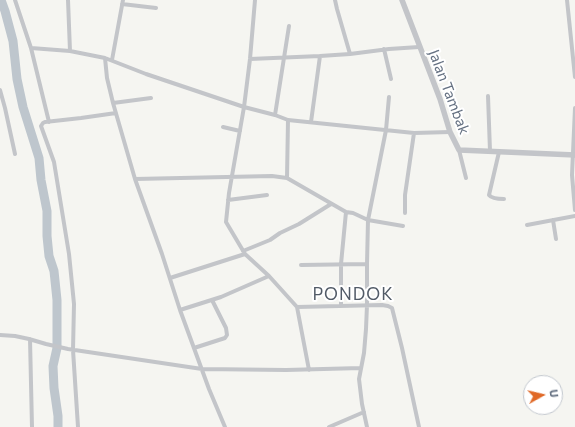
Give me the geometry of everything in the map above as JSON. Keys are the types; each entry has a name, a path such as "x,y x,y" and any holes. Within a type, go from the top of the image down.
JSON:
{"street":[{"path":"15,0 31,48 50,122"},
{"path":"68,0 70,51"},
{"path":"255,0 244,108 231,177 226,222 243,254 297,307 309,370"},
{"path":"335,0 336,9 350,54"},
{"name":"Jalan Tambak","path":"402,0 440,99 450,132 459,150 574,155"},
{"path":"567,0 573,26 575,77"},
{"path":"112,60 123,2 156,8"},
{"path":"275,115 289,26"},
{"path":"250,59 350,54 384,49 419,47"},
{"path":"31,48 70,51 105,58 244,108 275,115 288,120 414,133 450,132"},
{"path":"384,49 391,79"},
{"path":"311,122 320,56"},
{"path":"105,58 107,78 135,179 180,310 209,389 225,427"},
{"path":"0,90 15,154"},
{"path":"488,96 490,151"},
{"path":"367,427 359,379 365,341 368,220 386,130 389,97"},
{"path":"113,102 150,98"},
{"path":"575,108 572,175 575,210"},
{"path":"78,427 71,350 74,304 69,254 54,162 41,126 43,123 116,113"},
{"path":"287,178 288,120"},
{"path":"223,127 240,131"},
{"path":"405,213 405,195 414,133"},
{"path":"459,150 466,178"},
{"path":"499,152 489,195 492,198 504,199"},
{"path":"135,179 272,176 287,178 346,212 353,213 368,220 403,226"},
{"path":"228,200 267,195"},
{"path":"170,278 243,254 299,224 331,204"},
{"path":"341,306 341,264 346,212"},
{"path":"527,225 575,216"},
{"path":"553,220 556,239"},
{"path":"301,265 366,264"},
{"path":"180,310 212,300 266,277"},
{"path":"194,348 225,338 227,335 226,328 212,300"},
{"path":"297,307 367,305 390,306 393,310 419,427"},
{"path":"0,335 30,339 71,350 202,369 309,370 361,368"},
{"path":"30,339 32,427"},
{"path":"329,427 364,412"}],"waterway":[{"path":"1,0 13,41 17,79 23,107 39,158 41,180 47,211 49,256 54,271 57,300 57,348 53,366 58,427"}],"district":[{"name":"PONDOK","path":"353,294"}]}
